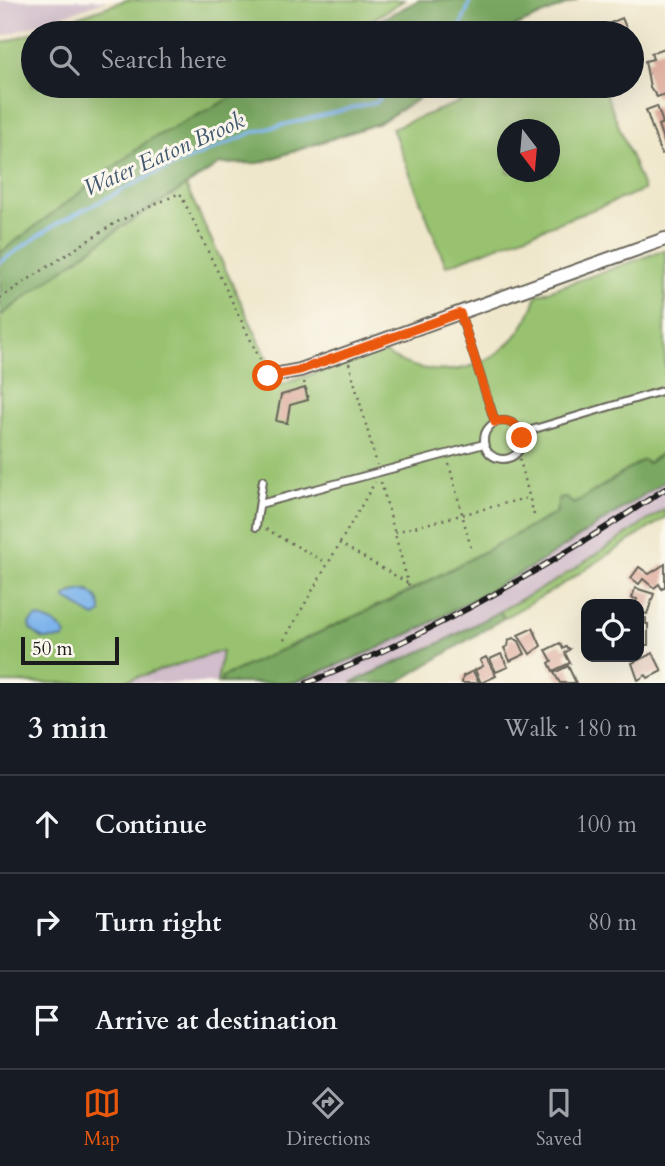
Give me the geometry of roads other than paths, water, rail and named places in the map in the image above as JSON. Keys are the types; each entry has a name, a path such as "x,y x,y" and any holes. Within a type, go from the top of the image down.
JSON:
{"street":[{"path":"268,376 300,370 665,239"}],"lane":[{"path":"460,313 495,422"},
{"path":"521,433 665,390"},
{"path":"507,421 521,433 522,443 518,452 507,459 490,454 484,444 487,429 495,422 507,421"},
{"path":"260,504 484,444"},
{"path":"256,525 263,480"}],"water":[{"path":"82,590 91,593 99,601 101,613 95,617 65,599 65,596"},
{"path":"37,617 50,621 66,635 62,639 43,639 30,629 29,623"}],"waterway":[{"name":"Water Eaton Brook","path":"463,21 471,0"},
{"name":"Water Eaton Brook","path":"0,262 56,224 150,176 254,132 377,102 380,98"}],"railway":[{"path":"307,683 401,643 491,596 665,489"}]}
